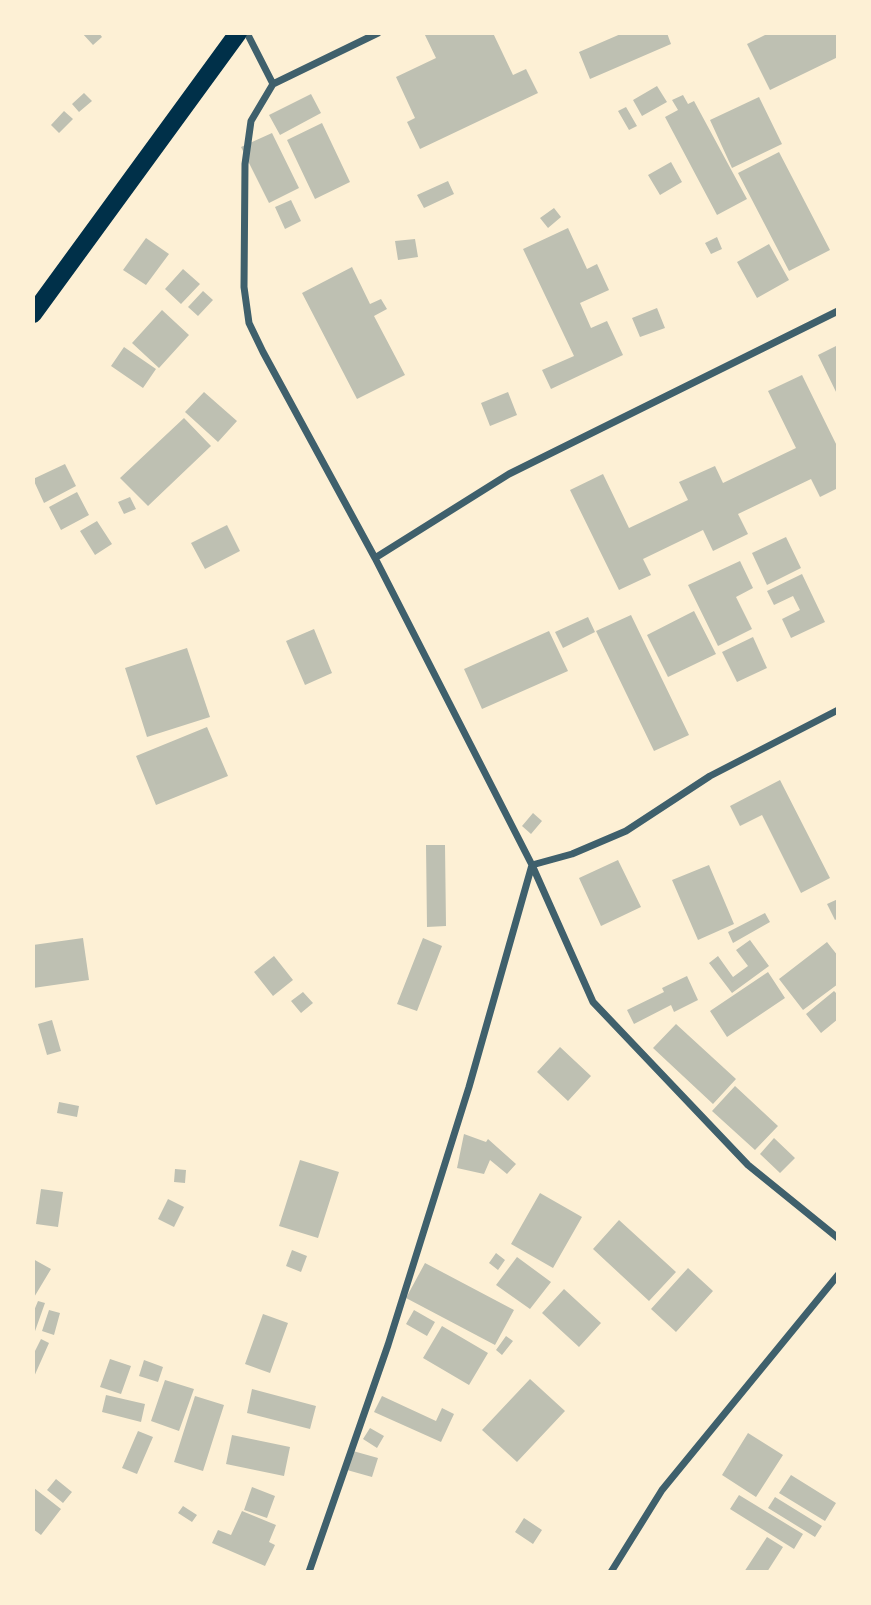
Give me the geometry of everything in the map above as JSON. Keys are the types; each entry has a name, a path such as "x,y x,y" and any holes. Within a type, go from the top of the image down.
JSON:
{"main road":[{"path":"33,314 238,33"}],"street":[{"path":"247,33 273,84"},
{"path":"378,33 273,84 251,121 245,164 244,287 249,323 375,558 533,865 593,1002 748,1165 838,1238"},
{"path":"375,558 509,474 838,311"},
{"path":"533,865 572,854 626,831 709,776 838,710"},
{"path":"309,1572 388,1345 469,1087 533,865"},
{"path":"611,1572 662,1490 838,1275"}],"building":[{"path":"82,33 99,33 102,37 93,45"},
{"path":"424,33 493,33 513,75 526,69 538,93 420,149 407,122 415,118 396,77 436,58"},
{"path":"623,33 667,33 671,44 590,79 579,52"},
{"path":"769,33 838,33 838,57 770,90 747,44"},
{"path":"657,86 667,102 642,116 633,100"},
{"path":"84,93 92,101 79,112 72,104"},
{"path":"311,94 321,113 280,135 269,115"},
{"path":"683,95 688,104 694,101 747,199 717,215 665,117 678,110 672,100"},
{"path":"759,97 782,144 732,168 710,120"},
{"path":"626,107 637,126 629,130 618,111"},
{"path":"64,111 73,119 59,133 51,125"},
{"path":"322,123 350,182 315,199 287,140"},
{"path":"272,133 299,188 269,203 241,147"},
{"path":"779,152 830,250 789,271 738,173"},
{"path":"671,162 682,182 660,195 648,175"},
{"path":"448,181 454,194 424,208 417,195"},
{"path":"291,200 301,221 285,229 275,207"},
{"path":"554,208 561,217 548,228 540,218"},
{"path":"568,228 587,269 597,264 609,290 580,303 591,328 607,321 623,355 551,389 542,370 574,356 523,249"},
{"path":"717,237 722,249 711,254 705,243"},
{"path":"146,238 169,254 146,285 123,270"},
{"path":"415,239 418,257 398,260 395,241"},
{"path":"769,244 789,280 757,298 737,262"},
{"path":"352,267 370,304 381,299 387,309 374,316 405,375 357,399 302,293"},
{"path":"183,269 200,284 181,304 165,289"},
{"path":"203,291 213,300 198,316 188,307"},
{"path":"657,308 665,328 640,337 632,318"},
{"path":"162,310 189,335 159,368 132,343"},
{"path":"838,345 838,396 818,355"},
{"path":"124,347 156,369 143,388 111,366"},
{"path":"802,375 838,448 838,488 820,497 811,479 738,514 748,534 713,551 703,530 643,559 651,575 619,590 570,490 603,474 629,528 688,500 679,482 715,466 723,483 796,448 768,391"},
{"path":"204,392 237,421 218,442 185,412"},
{"path":"508,392 517,415 490,426 481,403"},
{"path":"184,418 211,446 148,506 120,478"},
{"path":"65,464 76,486 44,503 33,479"},
{"path":"77,492 89,515 61,530 49,507"},
{"path":"130,497 136,509 124,514 118,502"},
{"path":"97,521 112,544 95,555 80,531"},
{"path":"227,525 240,551 205,569 191,543"},
{"path":"786,537 801,568 767,585 752,553"},
{"path":"740,561 753,588 736,597 752,629 718,646 688,585"},
{"path":"802,574 825,622 791,638 782,619 800,610 793,596 774,605 767,591"},
{"path":"694,611 716,654 668,677 647,635"},
{"path":"631,615 689,735 654,751 596,631"},
{"path":"588,617 595,632 563,648 555,632"},
{"path":"314,629 332,673 305,685 286,641"},
{"path":"549,631 568,671 482,709 464,669"},
{"path":"753,637 767,668 737,682 722,652"},
{"path":"187,648 210,717 147,737 125,668"},
{"path":"207,727 228,776 156,805 136,756"},
{"path":"780,780 830,878 801,893 762,815 740,826 730,806"},
{"path":"533,813 542,821 531,834 522,826"},
{"path":"426,845 445,845 446,926 427,927"},
{"path":"618,860 641,907 601,926 579,878"},
{"path":"709,865 734,924 698,940 672,880"},
{"path":"838,899 838,918 835,920 827,904"},
{"path":"765,913 770,922 733,943 728,932"},
{"path":"83,938 89,980 33,988 33,945"},
{"path":"423,938 442,946 417,1011 397,1004"},
{"path":"750,940 769,966 732,993 709,963 718,956 733,977 748,966 736,950"},
{"path":"827,942 838,956 838,984 803,1010 779,979"},
{"path":"274,956 293,980 273,996 254,972"},
{"path":"768,972 785,998 727,1037 710,1011"},
{"path":"687,976 698,1000 674,1012 671,1005 634,1024 627,1010 664,992 662,988"},
{"path":"834,991 838,995 838,1019 821,1033 806,1014"},
{"path":"303,992 313,1003 301,1013 291,1001"},
{"path":"52,1020 61,1051 47,1055 38,1024"},
{"path":"676,1024 736,1079 713,1104 653,1048"},
{"path":"560,1047 591,1076 568,1101 537,1072"},
{"path":"735,1086 778,1126 755,1150 712,1111"},
{"path":"59,1102 79,1106 77,1117 57,1113"},
{"path":"464,1134 486,1142 488,1139 516,1164 507,1174 490,1160 484,1174 457,1168"},
{"path":"774,1138 795,1158 780,1173 760,1154"},
{"path":"300,1160 339,1172 318,1238 279,1226"},
{"path":"175,1169 186,1170 185,1183 174,1182"},
{"path":"41,1189 63,1192 58,1227 36,1224"},
{"path":"540,1193 582,1217 553,1268 511,1244"},
{"path":"168,1199 184,1207 174,1227 158,1219"},
{"path":"619,1220 676,1272 649,1301 593,1249"},
{"path":"292,1250 307,1256 301,1272 286,1266"},
{"path":"496,1253 505,1260 498,1270 489,1263"},
{"path":"517,1257 551,1282 530,1309 496,1285"},
{"path":"33,1259 51,1269 33,1299"},
{"path":"425,1263 514,1310 495,1345 406,1298"},
{"path":"688,1268 713,1291 676,1332 651,1309"},
{"path":"564,1289 601,1323 579,1347 542,1313"},
{"path":"38,1301 45,1303 34,1334 33,1313"},
{"path":"49,1310 60,1313 54,1335 42,1331"},
{"path":"414,1310 435,1322 427,1336 406,1324"},
{"path":"263,1314 288,1323 270,1373 245,1364"},
{"path":"442,1326 488,1353 469,1385 423,1358"},
{"path":"506,1336 513,1341 502,1355 496,1350"},
{"path":"41,1339 49,1343 33,1379 33,1355"},
{"path":"110,1359 131,1366 121,1394 100,1387"},
{"path":"144,1360 163,1367 158,1382 139,1376"},
{"path":"530,1379 565,1411 517,1462 482,1430"},
{"path":"165,1380 194,1389 179,1431 151,1421"},
{"path":"252,1389 316,1406 310,1429 247,1413"},
{"path":"106,1395 145,1404 141,1422 102,1412"},
{"path":"195,1396 224,1405 203,1471 174,1462"},
{"path":"382,1396 436,1421 442,1408 454,1414 441,1442 374,1412"},
{"path":"370,1428 384,1436 377,1448 363,1439"},
{"path":"138,1431 153,1437 137,1474 122,1468"},
{"path":"748,1433 783,1455 756,1497 722,1475"},
{"path":"232,1435 290,1447 284,1476 226,1464"},
{"path":"353,1451 378,1458 372,1477 347,1470"},
{"path":"791,1475 836,1503 825,1521 779,1493"},
{"path":"56,1479 72,1492 63,1503 47,1490"},
{"path":"252,1487 275,1496 267,1518 244,1510"},
{"path":"34,1488 61,1509 41,1535 33,1529"},
{"path":"739,1495 803,1534 794,1549 730,1509"},
{"path":"775,1497 822,1526 815,1537 768,1508"},
{"path":"183,1506 197,1515 192,1522 178,1513"},
{"path":"242,1511 276,1525 269,1542 275,1545 265,1566 212,1543 218,1530 231,1535"},
{"path":"524,1518 542,1530 533,1544 515,1532"},
{"path":"767,1537 783,1547 767,1572 744,1572"}]}
